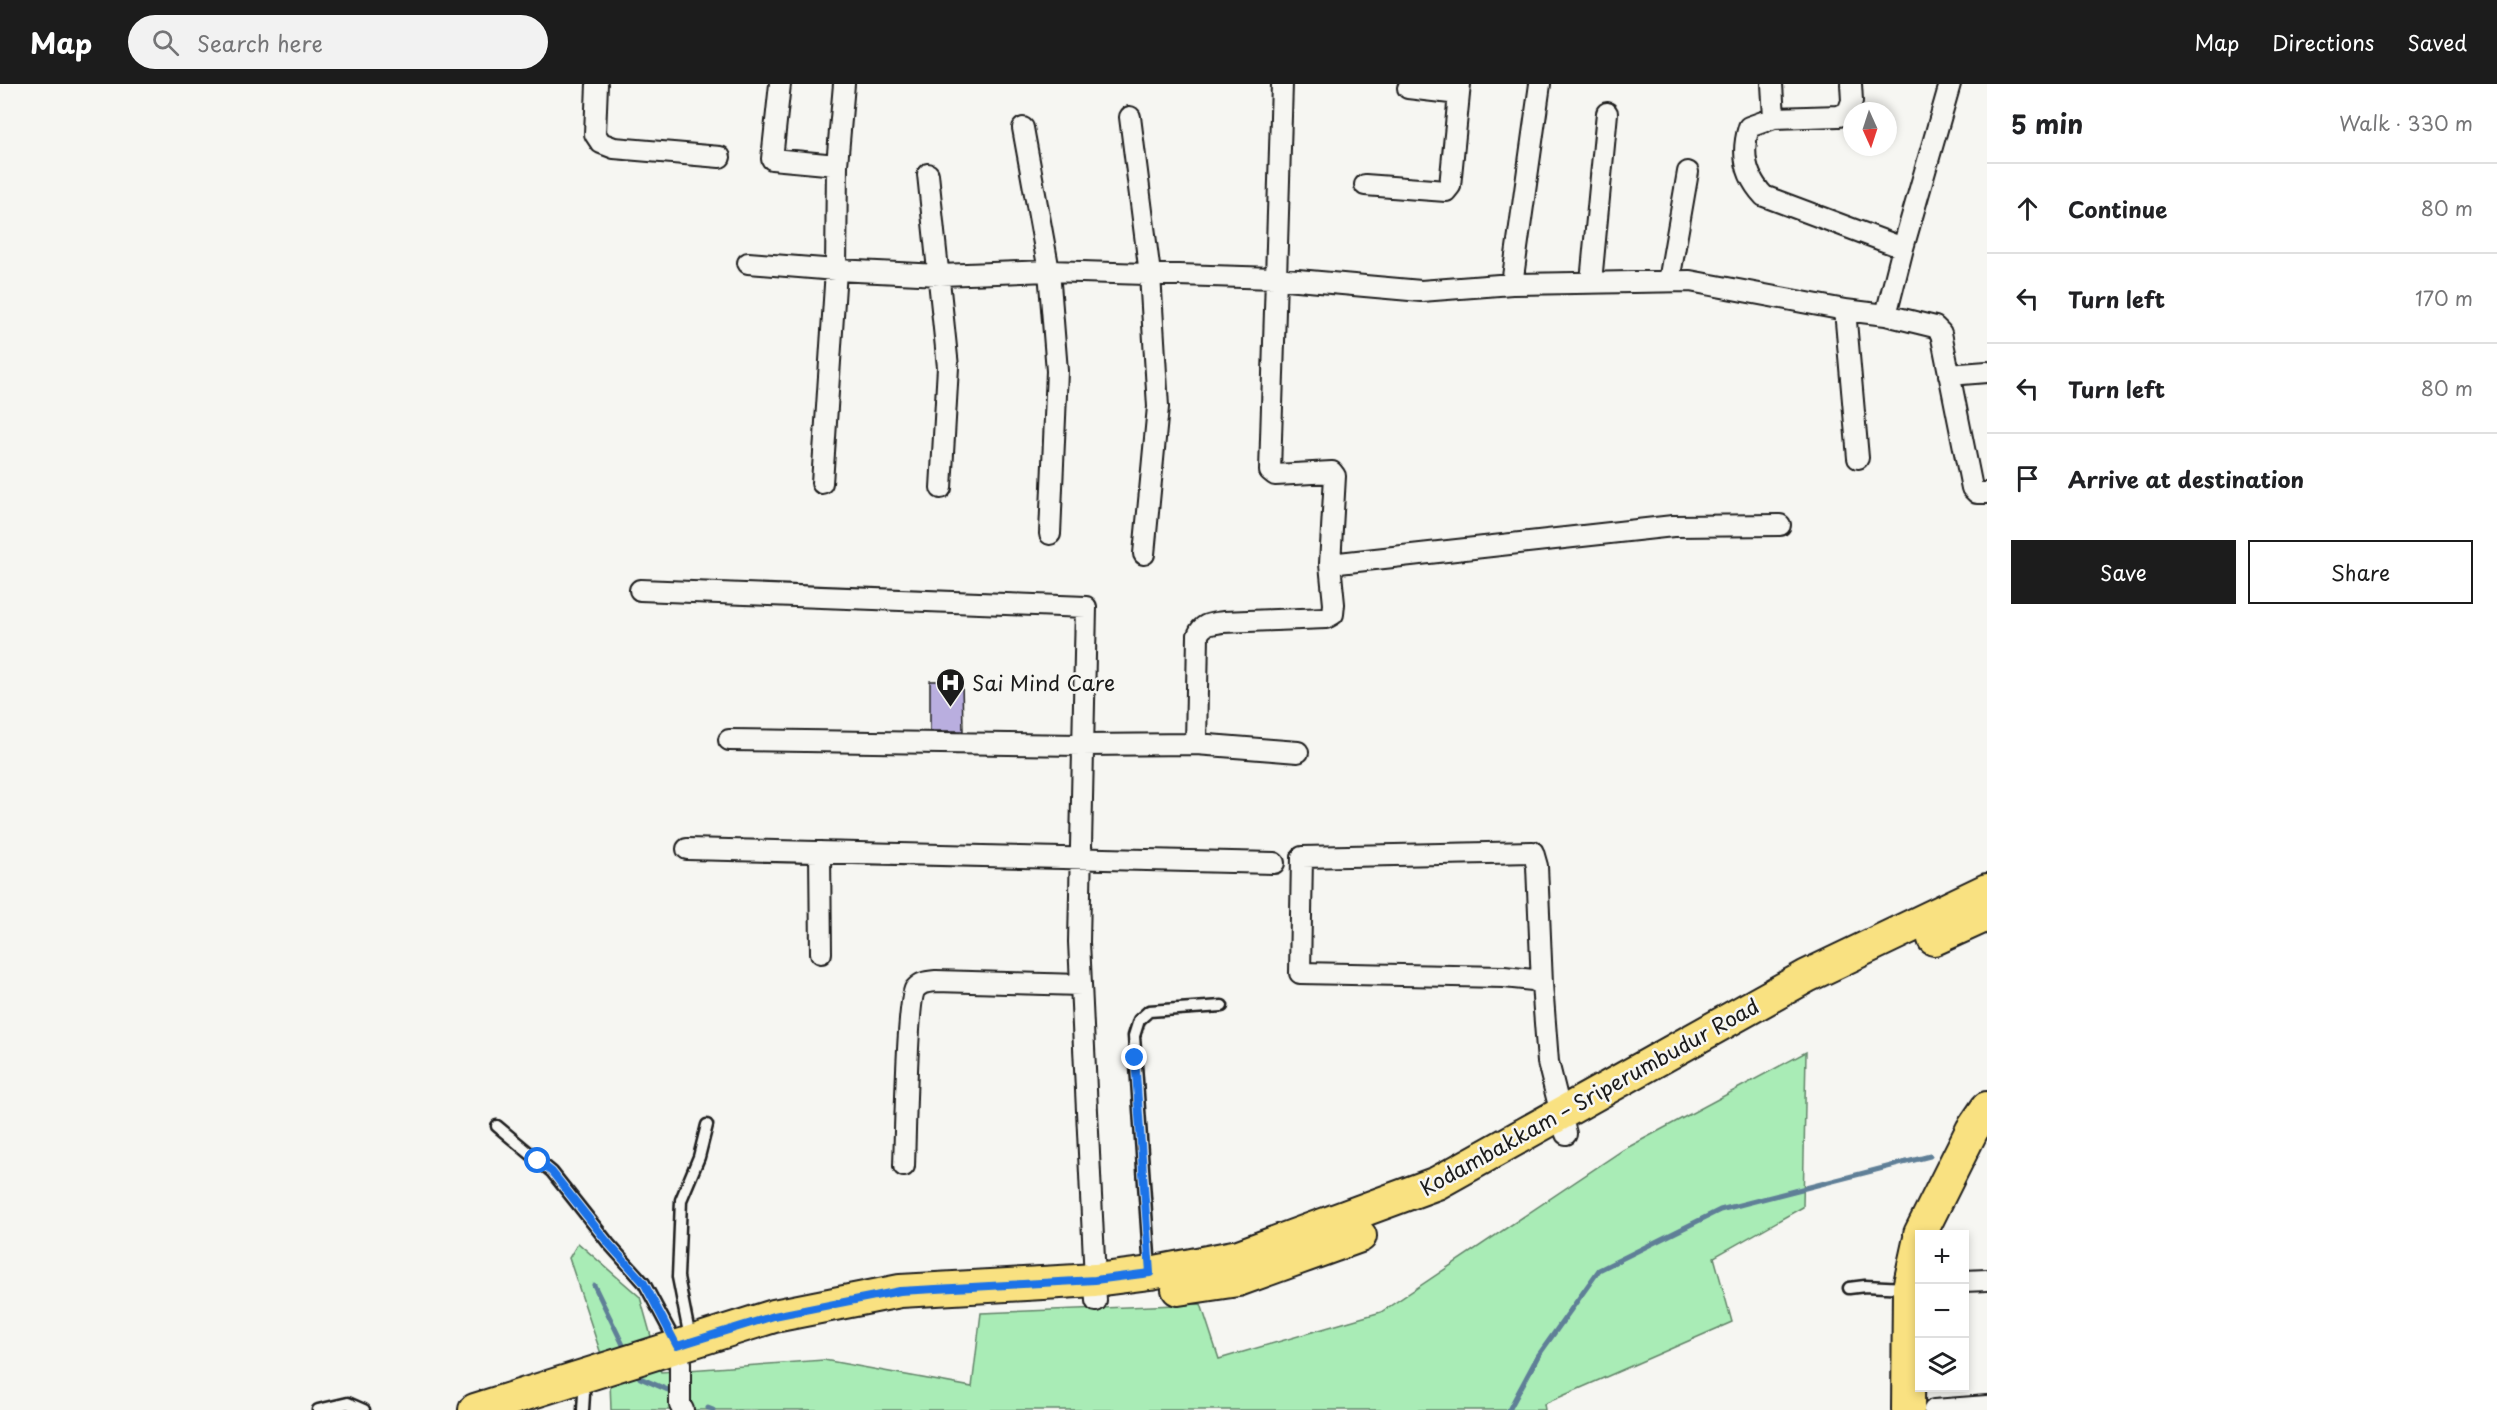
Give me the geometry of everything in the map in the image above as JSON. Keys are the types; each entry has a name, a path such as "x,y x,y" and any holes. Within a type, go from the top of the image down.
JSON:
{"main road":[{"name":"Kodambakkam – Sriperumbudur Road","path":"535,1410 587,1392 678,1353 774,1316 900,1291 1096,1291 1238,1280 1275,1268 1396,1222 1461,1193 1563,1124 1807,976 1987,890"},
{"name":"Kodambakkam – Sriperumbudur Road","path":"1096,1291 1150,1273 1239,1256 1437,1183 1563,1124 1871,967 1987,915"},
{"path":"1923,1230 1972,1130 1987,1108"},
{"path":"1908,1410 1912,1286 1915,1267"},
{"name":"Kodambakkam – Sriperumbudur Road","path":"475,1410 587,1392"}],"street":[{"path":"597,84 596,134 601,143 614,148 720,157"},
{"path":"780,84 771,159 837,165"},
{"path":"822,483 836,270 837,165 844,84"},
{"path":"1196,744 1198,635 1201,628 1206,624 1223,622 1326,618 1333,614 1330,564 1335,476 1332,472 1275,475 1270,471 1282,84"},
{"path":"1512,284 1540,84"},
{"path":"1772,84 1774,118"},
{"path":"1851,84 1852,101 1848,112 1839,116 1774,118 1749,127 1745,139 1744,158 1749,178 1764,196 1902,248"},
{"path":"1886,315 1902,248 1950,84"},
{"path":"1365,184 1446,191 1450,186 1460,89 1407,88"},
{"path":"1591,282 1607,113"},
{"path":"1130,117 1150,274 1158,407 1144,554"},
{"path":"1023,128 1049,271 1057,371 1050,534"},
{"path":"1669,281 1688,172"},
{"path":"928,174 948,366 941,488"},
{"path":"748,263 940,275 1049,271 1275,278 1421,291 1512,284 1690,281 1845,310 1886,315 1935,327 1941,333 1972,488 1977,493 1987,493"},
{"path":"1845,310 1858,458"},
{"path":"1949,375 1987,372"},
{"path":"1330,564 1673,526 1780,525"},
{"path":"639,590 1086,608 1081,745 1082,858 1079,942 1096,1291"},
{"path":"729,740 1081,745 1196,744 1298,752"},
{"path":"687,849 1274,863"},
{"path":"820,852 821,953"},
{"path":"1542,984 1533,980 1503,977 1300,973 1302,857 1533,852 1537,866 1548,1062 1563,1124"},
{"path":"904,1166 910,1017 914,991 922,983 936,981 1081,985"},
{"path":"1969,1281 1987,1280"},
{"path":"678,1353 680,1408"},
{"path":"1934,1410 1987,1406"}],"lane":[{"path":"1150,1273 1134,1036 1139,1020 1149,1011 1222,1006"},
{"path":"678,1353 681,1200 699,1157 706,1125"},
{"path":"497,1126 552,1172 609,1244 644,1283 678,1353"},
{"path":"1849,1288 1912,1286"},
{"path":"318,1410 348,1403 364,1410"}],"green space":[{"path":"1806,1052 1803,1207 1714,1257 1732,1322 1544,1404 1545,1410 611,1410 610,1381 569,1258 578,1243 640,1297 661,1372 824,1360 972,1387 981,1313 1201,1304 1219,1359 1381,1312 1623,1150"}],"building":[{"path":"930,681 962,681 963,731 930,731"}],"waterway":[{"path":"1509,1410 1538,1356 1599,1270 1720,1210 1930,1156"},
{"path":"594,1285 627,1353"},
{"path":"635,1370 640,1378 668,1390"},
{"path":"708,1408 713,1410"}],"place":[{"name":"Sai Mind Care","path":"951,708"}],"route":[{"path":"538,1161 552,1172 609,1244 644,1283 677,1346 774,1316 900,1291 1095,1280 1150,1273 1135,1058"}]}
